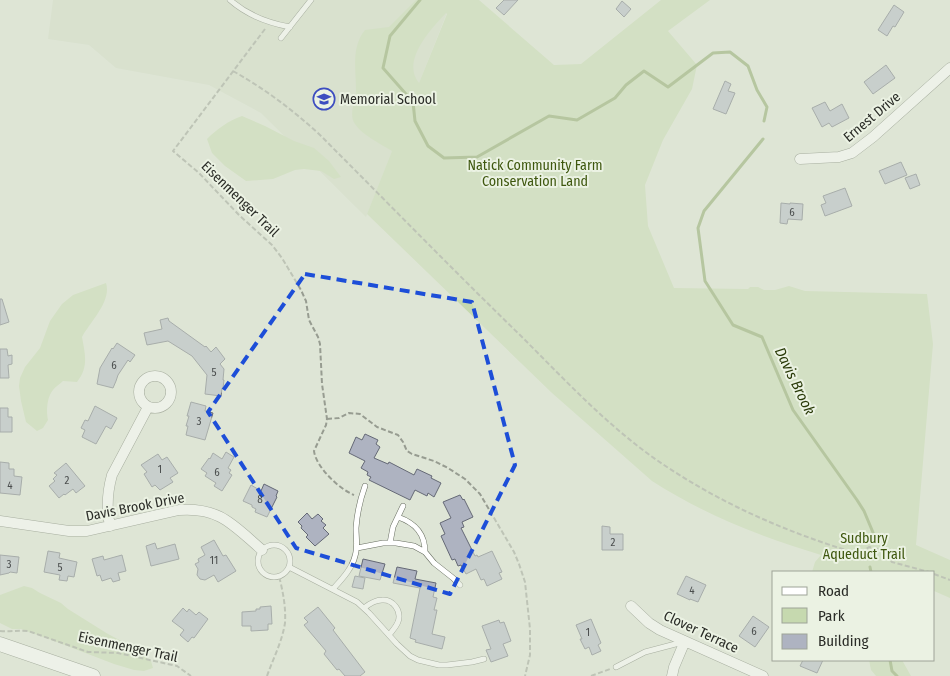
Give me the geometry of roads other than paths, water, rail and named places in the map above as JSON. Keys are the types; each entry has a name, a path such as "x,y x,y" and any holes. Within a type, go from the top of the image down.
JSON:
{"street":[{"name":"Ernest Drive","path":"800,159 839,157 852,153 950,68"},
{"path":"110,526 107,494 112,475 148,407"},
{"name":"Davis Brook Drive","path":"0,521 88,531 179,510 202,510 225,518 262,550"},
{"name":"Clover Terrace","path":"631,606 660,630 763,676"},
{"path":"672,676 686,641"},
{"path":"0,644 93,676"}],"lane":[{"path":"230,0 247,13 269,22 290,27"},
{"path":"281,38 311,0"},
{"path":"333,589 353,562 357,548 357,518 365,486"},
{"path":"390,543 394,527 403,506"},
{"path":"398,516 413,523 418,529 424,542 425,552"},
{"path":"357,548 390,543 414,546 425,552 434,563 460,585"},
{"path":"277,545 284,548 290,557 289,568 279,576 269,576 259,568 258,556 266,546 277,545"},
{"path":"289,568 357,602 410,656 439,665 484,659"},
{"path":"364,608 369,603 380,600 391,602 395,606 399,616 398,621 389,635"},
{"path":"616,667 645,652 686,641"}],"waterway":[{"name":"Davis Brook","path":"420,0 390,36 383,68 413,102 415,121 428,146 444,158 477,157 549,116 577,120 615,98 626,85 644,71 668,87 713,53 730,52 748,66 757,90 767,107 764,121"},
{"name":"Davis Brook","path":"763,139 704,211 698,228 705,281 733,325 762,337 793,410 857,500 864,511 877,542"},
{"name":"Davis Brook","path":"870,567 871,571"},
{"name":"Davis Brook","path":"890,661 892,671 897,676"}],"place":[{"name":"Memorial School","path":"324,99"}],"park label":[{"name":"Natick Community Farm Conservation Land","path":"535,174"},
{"name":"Sudbury Aqueduct Trail","path":"864,546"}]}
